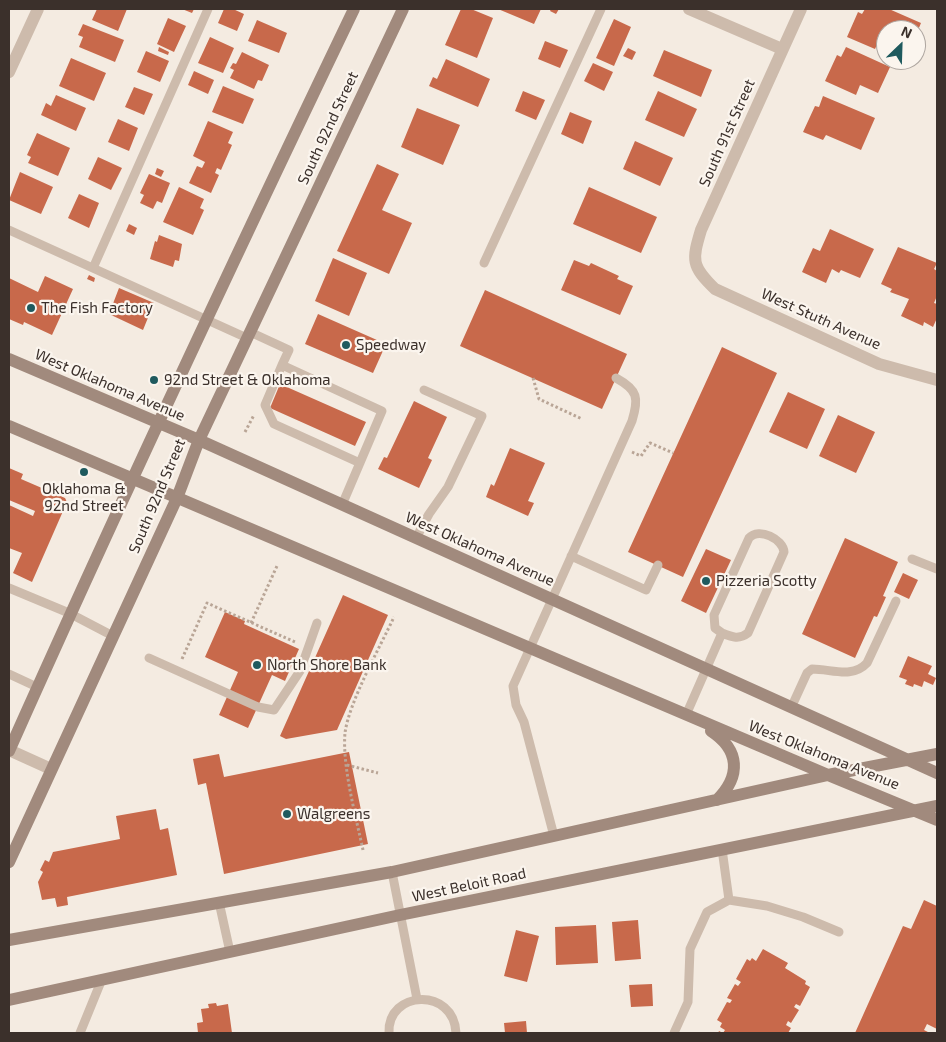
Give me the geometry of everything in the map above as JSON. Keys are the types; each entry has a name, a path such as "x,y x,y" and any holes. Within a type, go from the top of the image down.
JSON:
{"main road":[{"name":"South 92nd Street","path":"9,751 69,613 119,511 157,422 354,9"},
{"name":"South 92nd Street","path":"9,862 176,498 198,440 402,9"},
{"name":"West Oklahoma Avenue","path":"9,359 198,440 937,773"},
{"name":"West Oklahoma Avenue","path":"9,426 937,820"},
{"path":"686,715 720,737 732,751 734,758 730,784 717,800"},
{"name":"West Beloit Road","path":"9,940 392,872 828,775 937,754"},
{"name":"West Beloit Road","path":"9,1000 400,916 937,806"}],"street":[{"path":"9,72 38,9"},
{"path":"689,9 782,49"},
{"name":"South 91st Street","path":"698,273 694,252 701,230 801,9"},
{"name":"West Stuth Avenue","path":"698,273 715,289 879,364 937,380"},
{"path":"9,751 51,769"}],"lane":[{"path":"93,268 208,9"},
{"path":"484,263 601,9"},
{"path":"9,230 205,319 289,350 265,405 274,424 360,463"},
{"path":"282,365 382,410 342,505"},
{"path":"554,836 524,722 516,705 513,686 632,421 637,404 635,394 629,385 616,378"},
{"path":"416,538 429,514 448,487 482,416 424,390"},
{"path":"758,532 779,541 784,546 784,552 748,633 742,637 734,638 722,633 715,628 714,615 749,538 753,533 758,532"},
{"path":"571,556 646,590 658,565"},
{"path":"912,559 937,570"},
{"path":"9,588 69,613 112,636"},
{"path":"791,708 806,674 812,669 839,672 860,670 867,663 896,601"},
{"path":"150,658 258,707 274,710 300,671 317,623"},
{"path":"686,715 722,633"},
{"path":"9,674 37,687"},
{"path":"722,849 729,900"},
{"path":"392,872 416,999"},
{"path":"674,1033 688,1002 690,949 706,912 729,900 767,906 803,917 839,932"},
{"path":"219,902 230,952"},
{"path":"69,1033 80,1032 102,980"},
{"path":"389,1033 392,1018 398,1010 416,999 434,1001 448,1010 454,1020 456,1033"}],"path":[{"path":"533,378 540,400 582,419"},
{"path":"641,456 650,443 673,453"},
{"path":"251,623 277,566"},
{"path":"177,671 207,604 295,642"},
{"path":"363,850 347,765 346,732 350,714 394,617"},
{"path":"347,765 378,773"}],"building":[{"path":"97,9 127,9 118,31 92,20"},
{"path":"182,9 194,9 192,13"},
{"path":"224,9 233,9 244,14 237,31 218,23"},
{"path":"461,9 471,9 493,18 477,58 445,45"},
{"path":"498,9 541,9 534,24"},
{"path":"551,9 559,9 556,14 550,11"},
{"path":"865,9 889,9 914,20 876,20 875,49 847,37 858,12 862,14"},
{"path":"168,18 186,26 174,52 157,44"},
{"path":"614,19 631,27 614,66 596,58"},
{"path":"257,20 287,33 279,53 248,41"},
{"path":"83,24 124,40 115,62 79,47 83,37 78,35"},
{"path":"210,37 234,48 223,73 198,63"},
{"path":"545,41 568,50 560,68 538,59"},
{"path":"159,47 169,52 168,55 158,51"},
{"path":"846,47 876,61 876,70 889,70 878,93 860,85 856,95 825,81 837,55 841,57"},
{"path":"628,48 636,52 632,60 623,56"},
{"path":"664,50 712,70 701,97 653,76"},
{"path":"146,51 169,61 160,82 137,72"},
{"path":"242,52 269,65 262,81 258,80 254,89 230,78 234,70 230,68 233,63 236,64"},
{"path":"71,58 106,73 94,101 59,86"},
{"path":"446,59 490,79 478,107 429,86 433,77 437,79"},
{"path":"593,63 613,72 604,91 584,81"},
{"path":"194,71 214,80 208,94 188,85"},
{"path":"223,86 254,99 243,124 212,112"},
{"path":"134,87 153,94 144,115 125,107"},
{"path":"523,91 545,100 536,120 515,111"},
{"path":"658,91 697,109 684,137 645,120"},
{"path":"56,95 86,108 76,131 41,115 46,103 51,106"},
{"path":"823,96 875,118 861,150 826,135 823,140 803,132 815,106 819,107"},
{"path":"417,108 460,125 443,165 401,147"},
{"path":"570,112 592,121 583,144 561,134"},
{"path":"118,119 138,128 129,151 108,142"},
{"path":"208,121 233,132 228,143 232,145 221,170 217,168 215,173 219,175 211,193 189,183 197,166 202,168 205,162 193,156"},
{"path":"37,133 70,148 58,176 28,163 31,157 27,155"},
{"path":"635,141 673,158 660,186 623,169"},
{"path":"98,157 122,168 111,190 88,179"},
{"path":"377,164 399,174 382,210 412,223 389,274 337,251"},
{"path":"157,168 164,171 161,177 155,174"},
{"path":"20,172 53,187 41,214 9,200"},
{"path":"149,174 170,183 162,203 157,201 153,209 140,203 144,195 140,193"},
{"path":"179,187 204,199 200,208 204,210 193,235 163,222"},
{"path":"589,187 657,217 641,253 573,224"},
{"path":"79,194 99,203 89,228 68,218"},
{"path":"129,224 137,228 134,235 126,231"},
{"path":"830,229 874,249 860,278 841,270 839,273 832,269 826,283 802,272 813,248 820,251"},
{"path":"159,235 182,244 179,261 175,260 173,267 150,259 155,241 157,242"},
{"path":"898,247 937,263 934,269 937,271 937,296 934,303 937,304 937,318 933,327 924,322 923,326 901,316 909,299 890,292 892,289 881,284"},
{"path":"333,258 367,273 349,316 315,301"},
{"path":"574,260 589,266 591,263 619,276 617,279 633,286 620,315 561,290"},
{"path":"89,275 95,278 94,282 87,279"},
{"path":"45,276 73,289 52,335 24,322 23,325 9,319 9,278 38,292"},
{"path":"119,288 154,303 143,330 109,314"},
{"path":"485,290 627,354 602,409 460,346"},
{"path":"318,314 386,344 373,373 305,344"},
{"path":"722,347 777,373 683,577 628,552"},
{"path":"280,384 366,422 355,446 270,408"},
{"path":"788,392 825,409 807,449 769,432"},
{"path":"414,401 447,417 428,458 432,460 419,488 378,469 384,457 387,458"},
{"path":"838,415 875,432 856,473 819,456"},
{"path":"510,448 545,463 528,501 534,503 528,516 486,497 491,484 494,486"},
{"path":"9,468 23,474 21,479 65,498 67,502 32,582 13,573 22,553 9,548 9,505 33,516 35,511 9,500"},
{"path":"845,538 898,562 883,596 886,597 877,617 874,616 855,658 802,634"},
{"name":"Pizzeria Scotty","path":"706,549 731,560 706,613 681,601"},
{"path":"903,573 918,580 909,599 894,592"},
{"path":"343,595 388,615 337,730 286,739 280,736"},
{"name":"North Shore Bank","path":"225,612 245,621 244,624 299,649 285,681 272,675 248,728 219,715 238,672 205,657"},
{"path":"908,656 932,666 928,674 936,678 933,685 924,681 922,687 914,684 913,687 905,684 907,680 899,677"},
{"name":"Walgreens","path":"349,752 368,844 224,874 206,783 198,785 193,759 219,754 224,777"},
{"path":"156,809 160,830 168,828 177,875 67,897 68,905 57,907 55,898 42,900 38,882 43,872 40,870 45,860 49,862 53,852 120,839 116,816"},
{"path":"924,900 937,906 937,1029 927,1024 924,1030 930,1033 855,1033 903,926 911,929"},
{"path":"638,920 641,959 615,961 612,922"},
{"path":"596,925 598,963 556,965 555,927"},
{"path":"516,930 539,936 527,982 504,976"},
{"path":"763,949 788,963 785,968 806,981 805,984 810,987 800,1006 796,1004 794,1007 799,1010 791,1023 788,1021 786,1025 791,1028 788,1033 723,1033 725,1030 720,1027 722,1023 717,1020 727,1002 730,1003 732,1000 727,998 735,984 738,986 741,982 736,979 747,959 750,961 752,958 756,961"},
{"path":"652,984 653,1006 631,1007 629,985"},
{"path":"216,1003 217,1006 228,1004 232,1033 198,1033 197,1023 203,1022 201,1009 209,1008 208,1004"},
{"path":"526,1021 527,1033 505,1033 504,1023"}],"place":[{"name":"The Fish Factory","path":"31,308"},
{"name":"Speedway","path":"346,345"},
{"name":"92nd Street & Oklahoma","path":"154,380"},
{"name":"Oklahoma & 92nd Street","path":"84,472"},
{"name":"Pizzeria Scotty","path":"706,581"},
{"name":"North Shore Bank","path":"257,665"},
{"name":"Walgreens","path":"287,814"}]}
